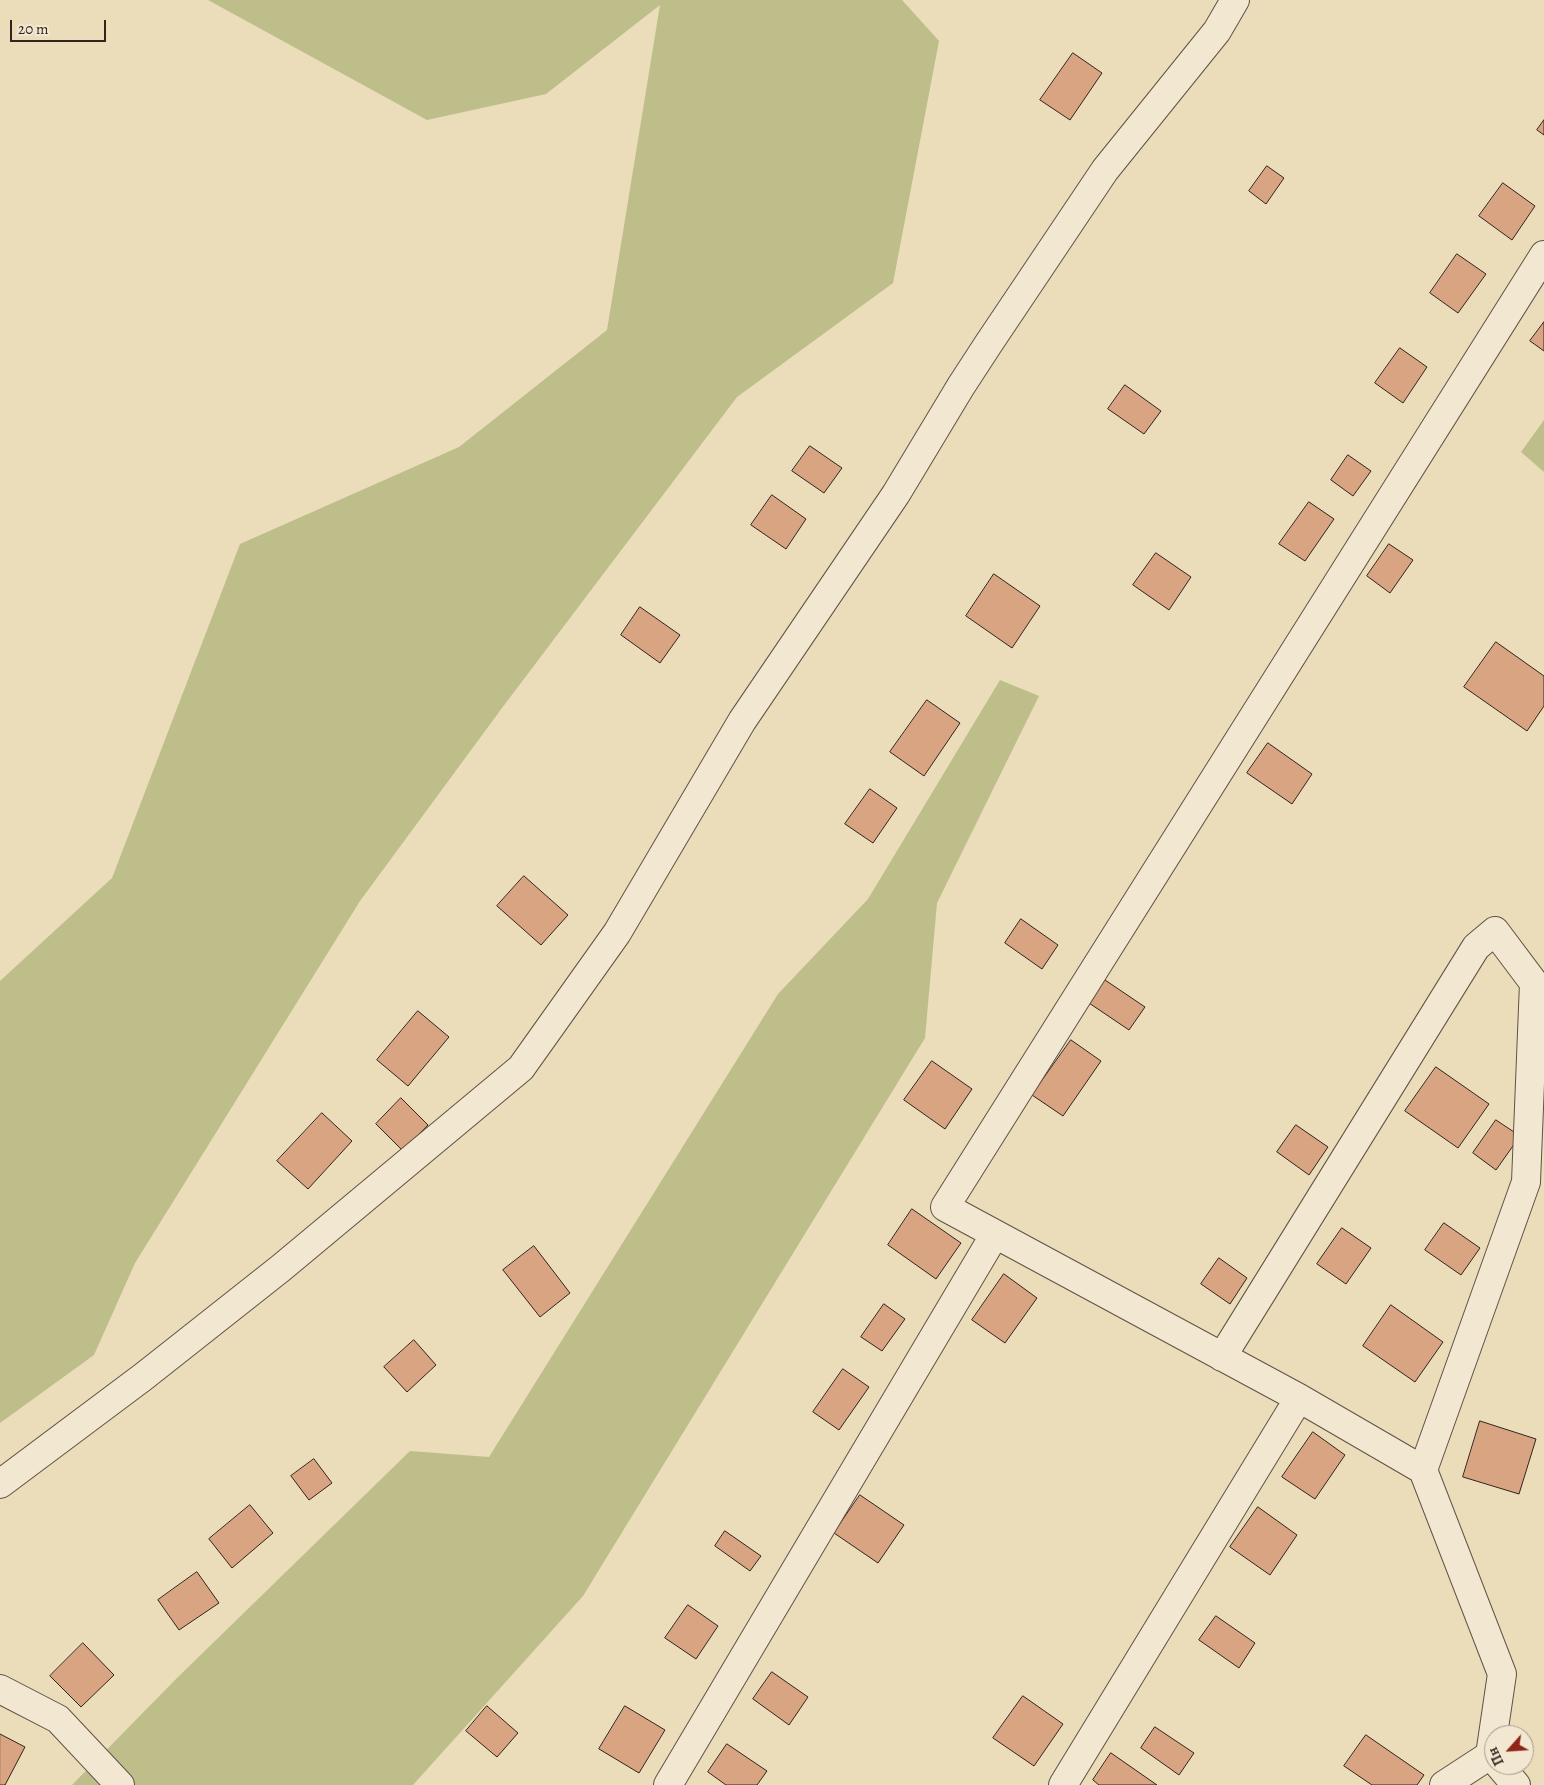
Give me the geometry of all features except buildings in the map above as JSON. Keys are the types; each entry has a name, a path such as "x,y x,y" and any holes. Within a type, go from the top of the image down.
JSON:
{"street":[{"path":"0,1484 143,1377 281,1268 521,1068 617,933 742,721 896,494 961,386 1033,277 1105,170 1218,31 1235,0"},
{"path":"1497,1725 1502,1674 1423,1470 1299,1398 945,1207 1544,254"},
{"path":"1222,1357 1476,947 1495,930 1534,983 1526,1182 1423,1470"},
{"path":"668,1785 995,1234"},
{"path":"1062,1785 1299,1398"},
{"path":"0,1688 58,1719 120,1785"},
{"path":"1444,1785 1484,1765"},
{"path":"1507,1775 1516,1785"}],"green space":[{"path":"208,0 902,0 939,41 893,283 737,397 502,708 360,901 135,1263 94,1355 0,1423 0,981 112,878 240,544 459,447 607,330 660,5 546,94 427,120"},
{"path":"1544,420 1544,472 1521,452"},
{"path":"1000,680 1039,696 937,903 925,1038 583,1596 413,1785 72,1785 177,1678 410,1451 489,1457 778,994 868,899"}]}
